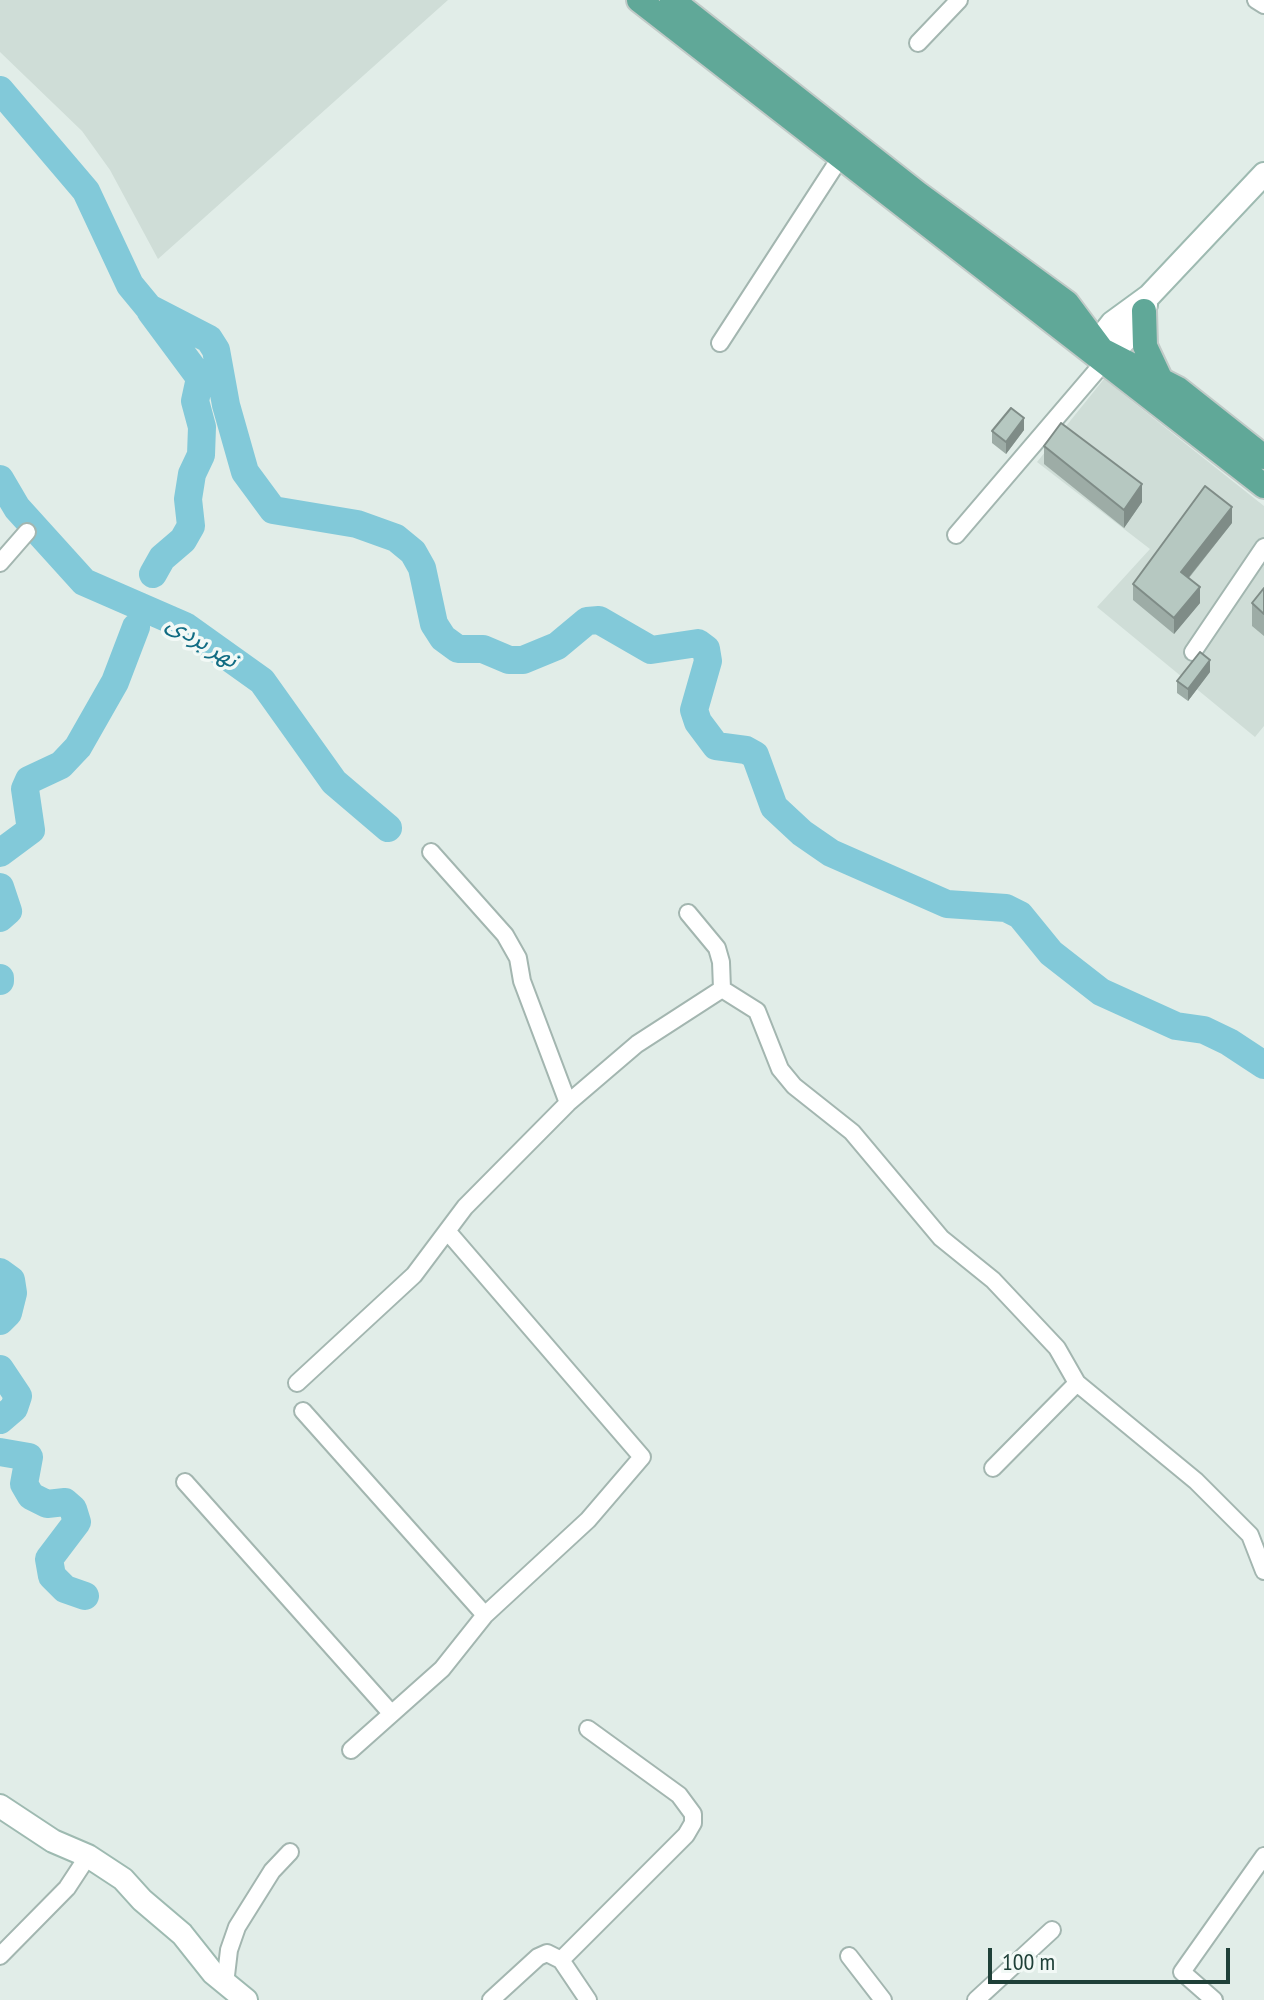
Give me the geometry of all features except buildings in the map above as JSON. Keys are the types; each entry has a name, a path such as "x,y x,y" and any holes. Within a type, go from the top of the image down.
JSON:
{"main road":[{"path":"639,0 760,84 1028,288 1100,353 1264,486"},
{"path":"672,0 840,158 1028,288"},
{"path":"1146,304 1145,346 1160,378"},
{"path":"1100,353 1160,378 1264,457"}],"street":[{"path":"918,43 959,0"},
{"path":"1256,0 1264,5"},
{"path":"720,343 840,158"},
{"path":"956,535 1100,353 1264,174"},
{"path":"0,563 27,532"},
{"path":"1193,652 1264,547"},
{"path":"431,852 505,935 518,958 522,981 568,1103"},
{"path":"688,913 717,948 722,989"},
{"path":"297,1383 394,1295 448,1232 465,1207 568,1103 637,1044 722,989"},
{"path":"722,989 757,1011 780,1069 794,1086 852,1132 941,1238 973,1261 1029,1317 1057,1348 1077,1383 1196,1481 1250,1535 1261,1550 1264,1571"},
{"path":"351,1750 375,1732 391,1713 442,1669 485,1615 588,1520 642,1457 448,1232"},
{"path":"993,1468 1077,1383"},
{"path":"303,1411 485,1615"},
{"path":"185,1482 391,1713"},
{"path":"561,1960 686,1835 693,1823 693,1814 679,1795 588,1729"},
{"path":"0,1806 53,1841 88,1856 123,1879 142,1900 164,1916 225,1984 246,2000"},
{"path":"225,1984 229,1950 237,1927 272,1871 290,1852"},
{"path":"0,1956 67,1888 88,1856"},
{"path":"1214,2000 1182,1972 1264,1856"},
{"path":"976,2000 1052,1930"},
{"path":"491,2000 538,1957 547,1953 561,1960 588,2000"},
{"path":"849,1956 883,2000"}],"shaded area":[{"path":"0,0 448,0 158,259 110,170 82,131 0,52"},
{"path":"1104,379 1264,506 1264,726 1255,737 1097,607 1150,549 1037,462"}],"waterway":[{"path":"0,90 86,191 130,285 149,308 209,339 216,350 226,405 245,472 273,510 357,524 396,538 413,552 422,568 434,624 443,638 458,649 483,649 509,660 523,660 557,646 587,621 599,620 651,650 698,643 706,649 708,661 694,710 698,722 716,746 746,750 755,755 774,807 802,833 831,853 947,904 1006,908 1020,915 1051,953 1101,992 1176,1026 1204,1030 1264,1065"},
{"path":"151,312 200,378 195,401 202,427 201,455 192,474 188,499 191,526 183,540 162,558 153,574"},
{"name":"نهر بردى","path":"0,479 17,508 84,582 185,626 262,681 334,782 388,828"},
{"path":"0,853 31,830 25,789 29,780 61,765 78,747 115,682 136,627"},
{"path":"0,887 8,911 0,918"},
{"path":"0,1272 11,1280 13,1293 8,1313 0,1321"},
{"path":"0,1369 18,1396 14,1408 0,1420"},
{"path":"0,1452 29,1457 24,1484 31,1496 47,1504 65,1502 73,1509 77,1522 49,1559 52,1576 65,1589 85,1596"}]}
